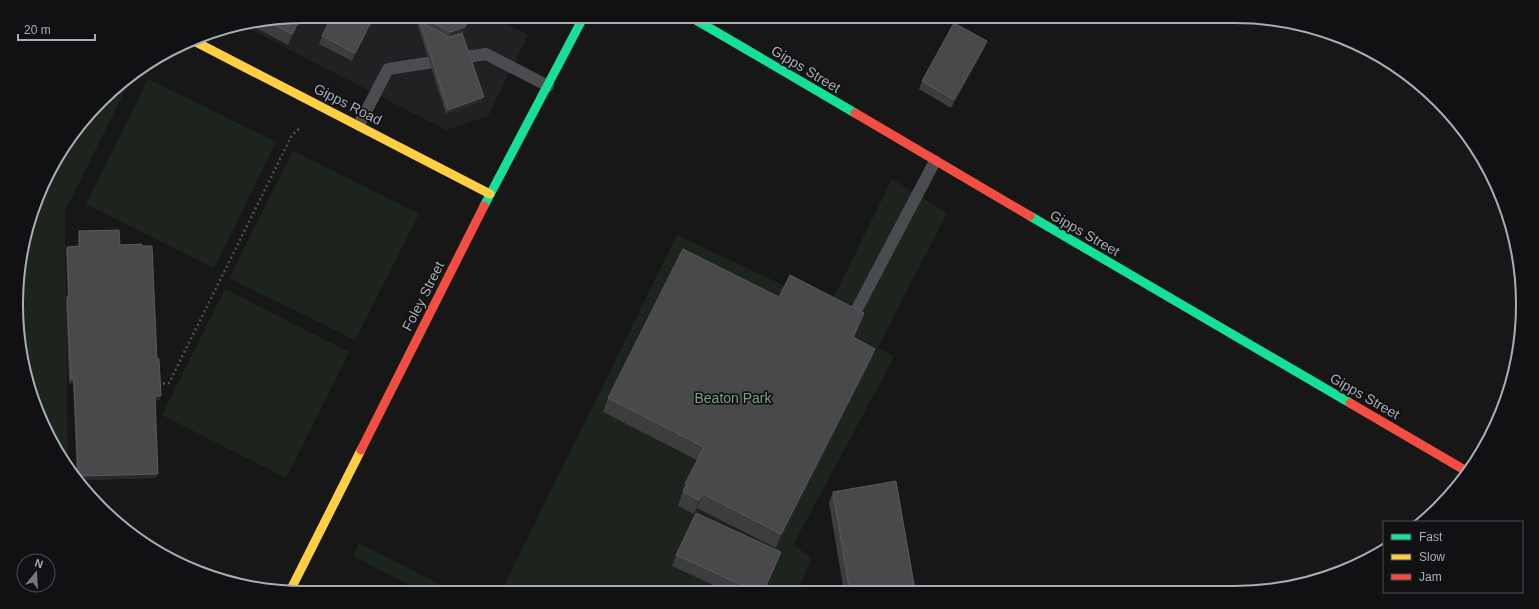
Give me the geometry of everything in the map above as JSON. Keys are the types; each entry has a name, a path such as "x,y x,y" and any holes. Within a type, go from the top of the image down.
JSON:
{"main road":[{"name":"Foley Street","path":"293,585 490,194 580,23"},
{"name":"Gipps Street","path":"701,23 1463,469"},
{"name":"Gipps Road","path":"199,43 490,194"}],"lane":[{"path":"359,125 388,70 486,54 548,86"},
{"path":"856,311 935,161"}],"path":[{"path":"158,384 169,383 292,135 299,129"}],"shaded area":[{"path":"304,23 505,23 528,35 488,116 446,130 248,29 268,25"}],"green space":[{"path":"148,79 276,142 214,268 86,204"},
{"path":"127,86 65,211 68,457 44,412 28,359 25,341 23,304 25,268 28,250 38,214 52,180 70,148 81,133 105,105"},
{"path":"293,151 419,214 355,340 229,278"},
{"name":"Beaton Park","path":"892,179 947,213 878,347 894,357 793,545 811,557 800,586 504,586 677,235 829,307"},
{"path":"225,289 349,352 286,478 162,415"},
{"path":"359,543 442,586 412,586 353,556"}],"building":[{"path":"298,23 292,34 274,25"},
{"path":"328,23 370,23 355,53 322,36"},
{"path":"420,23 449,37 462,33 484,97 448,110"},
{"path":"433,23 467,23 465,27 451,32"},
{"path":"954,23 987,41 954,100 922,81"},
{"path":"119,230 120,245 142,244 142,246 152,246 157,359 159,359 161,396 155,396 158,474 81,476 78,472 74,380 71,380 67,296 69,297 67,247 80,246 79,231"},
{"path":"683,249 779,297 790,275 864,313 853,337 875,349 781,534 703,494 699,500 683,492 687,485 685,484 704,447 608,398"},
{"path":"896,481 914,586 849,586 833,492"},
{"path":"696,513 781,552 766,586 744,586 676,555"}],"traffic: fast":[{"path":"484,206 580,23"},
{"path":"701,23 855,113"},
{"path":"1030,216 1350,403"}],"traffic: slow":[{"path":"199,43 490,194"},
{"path":"293,585 361,450"}],"traffic: jam":[{"path":"855,113 1030,216"},
{"path":"361,450 484,206"},
{"path":"1350,403 1463,469"}]}
